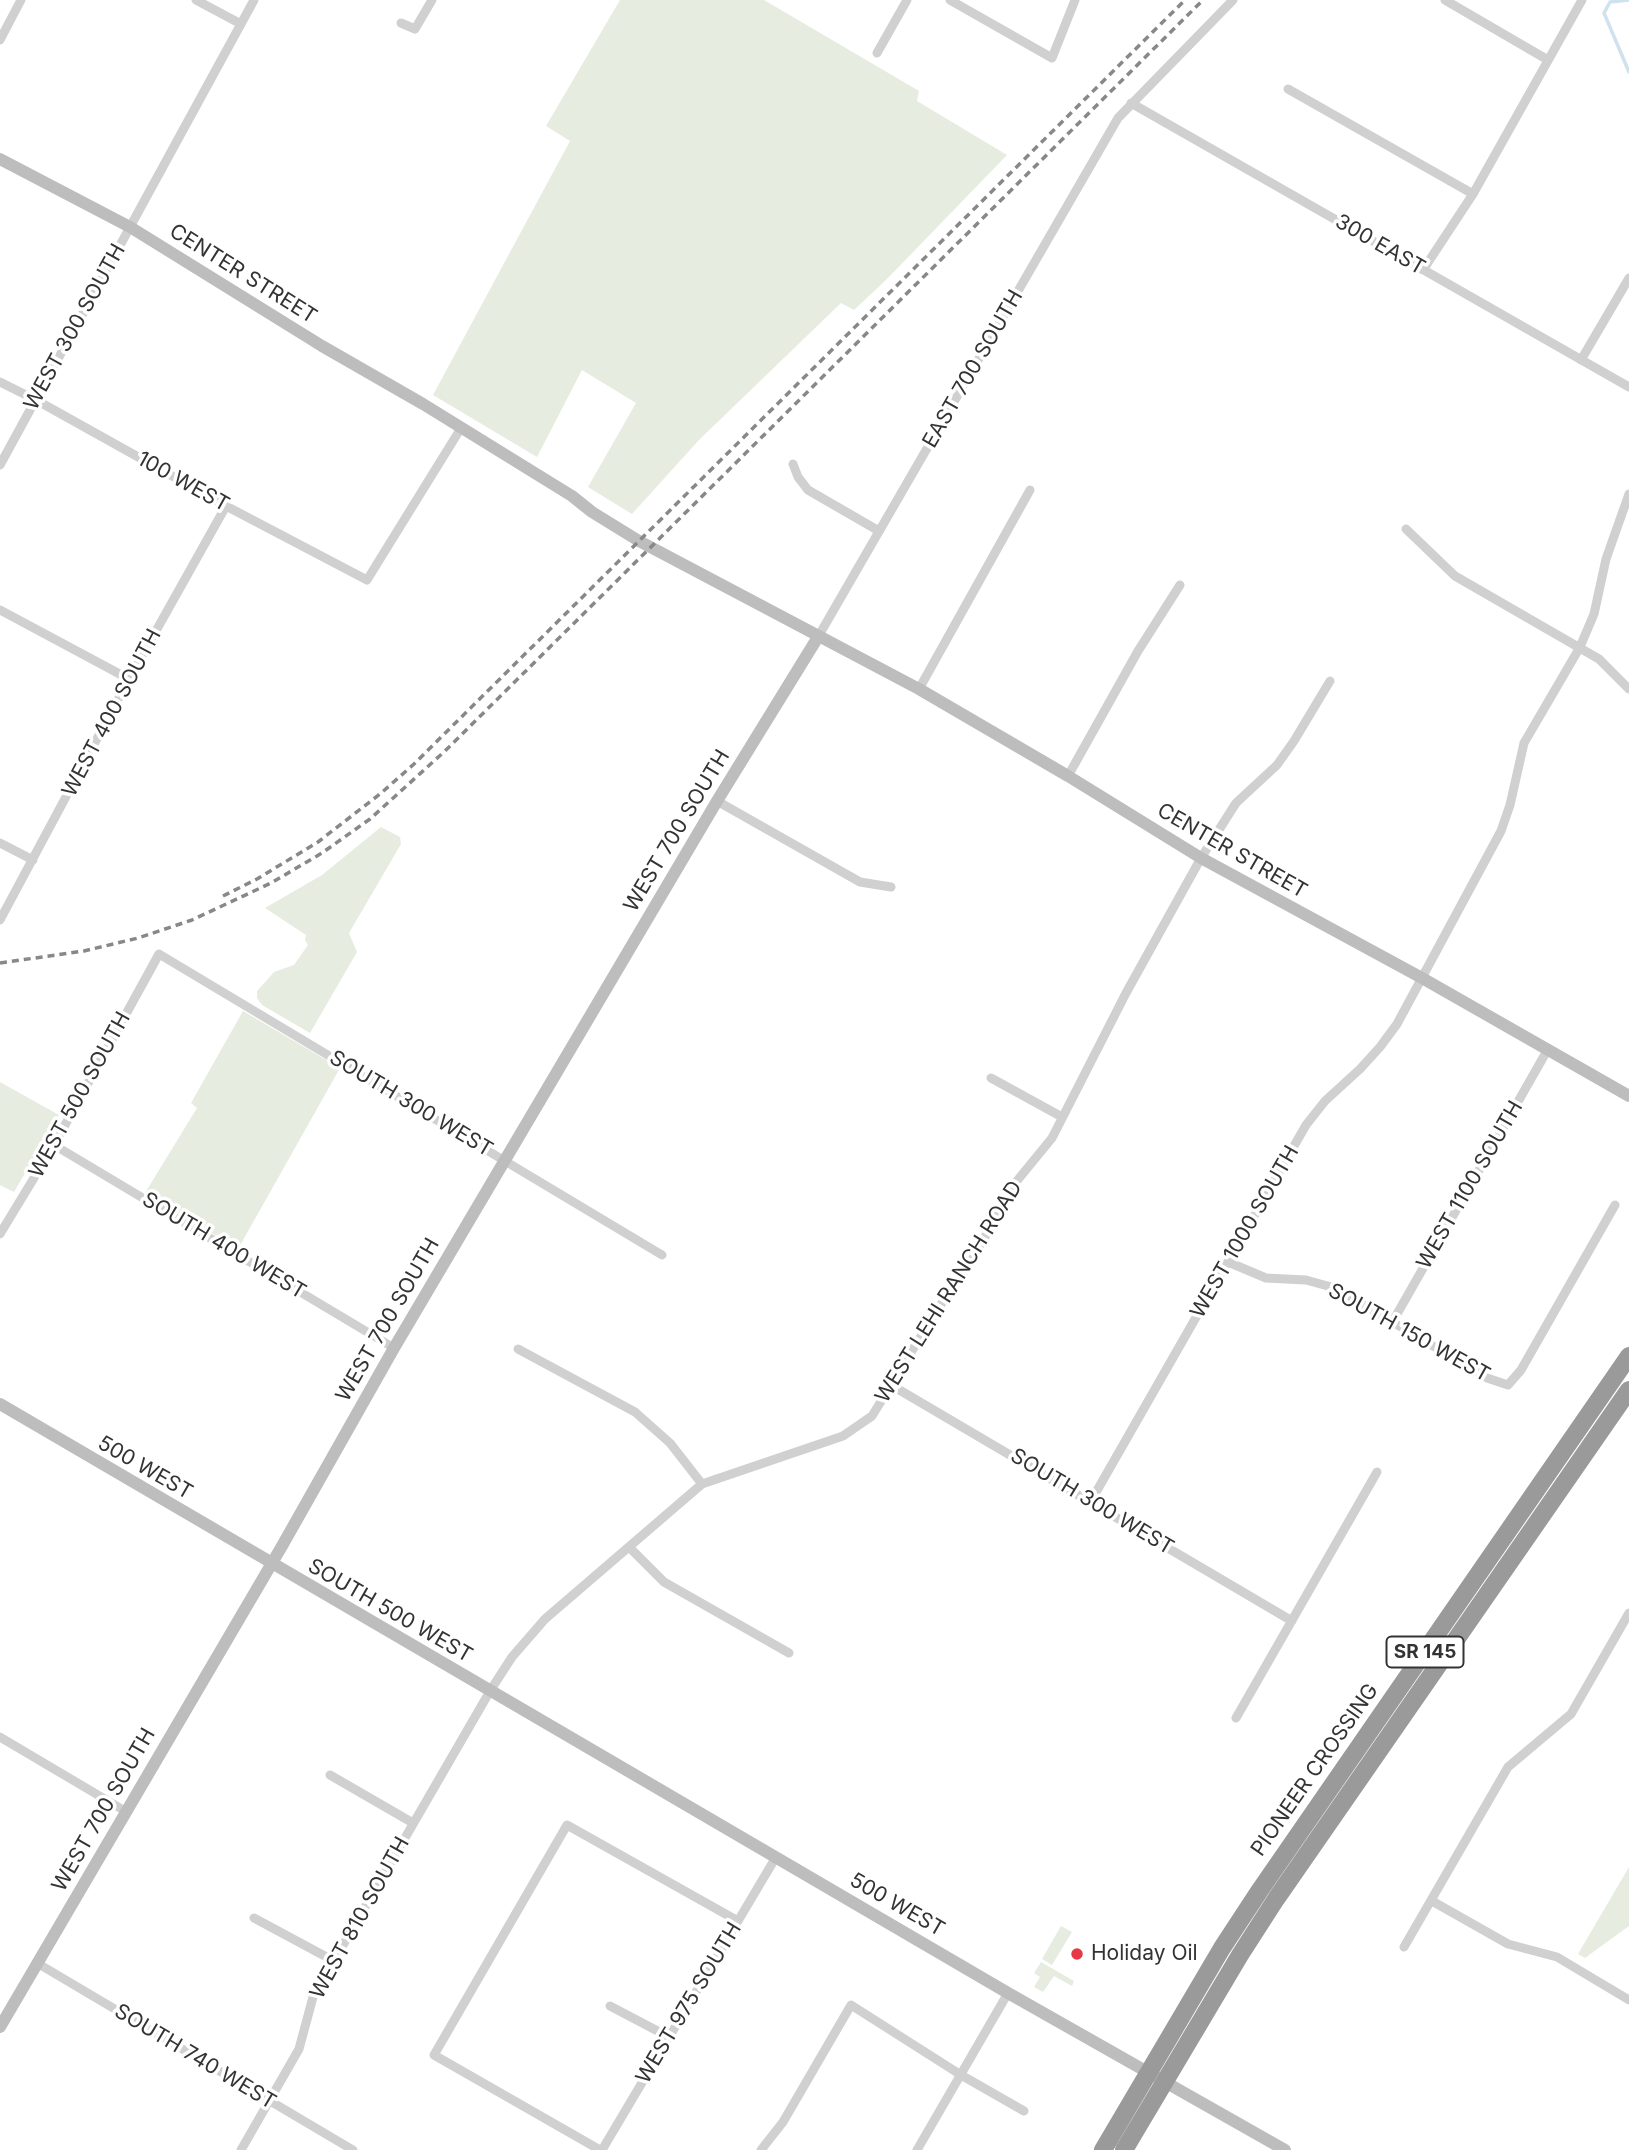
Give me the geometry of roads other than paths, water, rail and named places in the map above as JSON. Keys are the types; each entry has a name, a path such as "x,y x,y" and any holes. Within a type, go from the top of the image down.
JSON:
{"highway":[{"name":"PIONEER CROSSING","path":"1103,2150 1260,1890 1629,1356"},
{"name":"PIONEER CROSSING","path":"1124,2150 1240,1955 1283,1889 1629,1390"}],"street":[{"path":"0,40 21,0"},
{"path":"196,0 242,24"},
{"name":"WEST 300 SOUTH","path":"0,465 254,0"},
{"path":"401,23 415,29 432,0"},
{"path":"877,53 907,0"},
{"path":"950,0 1052,58 1075,0"},
{"name":"EAST 700 SOUTH","path":"818,637 1118,118 1233,0"},
{"path":"1445,0 1548,60"},
{"path":"1423,270 1473,194 1582,0"},
{"path":"1287,89 1473,194"},
{"name":"300 EAST","path":"1131,103 1629,387"},
{"name":"CENTER STREET","path":"0,159 130,227 572,496 595,506 687,561 705,575 919,690 1068,776 1201,858 1422,978 1629,1096"},
{"path":"1581,360 1629,278"},
{"name":"100 WEST","path":"0,382 367,580 461,428"},
{"path":"793,464 798,477 808,490 879,531"},
{"path":"919,690 1030,490"},
{"name":"WEST 1000 SOUTH","path":"1091,1502 1314,1113 1380,1047 1397,1024 1501,831 1510,805 1524,743 1580,647 1594,614 1606,559 1629,494"},
{"name":"WEST 400 SOUTH","path":"0,920 129,679 226,506"},
{"path":"1406,529 1455,576 1599,659 1629,689"},
{"path":"1068,776 1138,651 1180,585"},
{"path":"0,610 129,679"},
{"name":"WEST 700 SOUTH","path":"0,2027 504,1160 717,801 818,637"},
{"name":"WEST LEHI RANCH ROAD","path":"490,1691 512,1657 545,1619 702,1484 843,1436 872,1416 937,1310 969,1265 1016,1182 1052,1138 1126,993 1201,858 1236,803 1276,765 1294,741 1330,681"},
{"path":"717,801 860,882 891,887"},
{"path":"0,843 33,860"},
{"name":"SOUTH 300 WEST","path":"159,954 662,1255"},
{"name":"WEST 500 SOUTH","path":"0,1234 54,1145 159,954"},
{"name":"WEST 1100 SOUTH","path":"1393,1321 1548,1049"},
{"path":"991,1078 1062,1117"},
{"name":"SOUTH 400 WEST","path":"54,1145 394,1348"},
{"name":"SOUTH 150 WEST","path":"1228,1262 1266,1278 1306,1280 1335,1288 1487,1378 1508,1385 1521,1370 1615,1206"},
{"path":"518,1349 635,1412 670,1443 702,1484"},
{"name":"SOUTH 300 WEST","path":"891,1385 1292,1621"},
{"name":"500 WEST","path":"0,1404 271,1564"},
{"path":"1236,1718 1377,1472"},
{"path":"629,1547 664,1581 789,1653"},
{"name":"SOUTH 500 WEST","path":"271,1564 490,1691"},
{"path":"1404,1947 1508,1767 1571,1714 1629,1613"},
{"name":"500 WEST","path":"490,1691 1008,1993 1285,2150"},
{"name":"WEST 810 SOUTH","path":"241,2150 299,2049 313,1997 490,1691"},
{"path":"0,1737 125,1811"},
{"path":"330,1775 413,1824"},
{"path":"601,2150 434,2055 567,1825 738,1921"},
{"name":"WEST 975 SOUTH","path":"601,2150 776,1857"},
{"path":"1432,1901 1508,1944 1557,1957 1629,2000"},
{"path":"254,1918 334,1961"},
{"name":"SOUTH 740 WEST","path":"37,1963 353,2150"},
{"path":"917,2150 1008,1993"},
{"path":"761,2150 783,2122 851,2005 961,2076 1024,2111"},
{"path":"610,2006 669,2037"}],"waterway":[{"path":"1629,0 1610,2 1604,13 1629,72"}],"railway":[{"path":"223,896 318,842 414,764 1185,0"},
{"path":"0,963 84,951 138,938 192,920 271,883 322,853 370,819 445,751 1203,0"}],"place":[{"name":"Holiday Oil","path":"1077,1954"}]}
